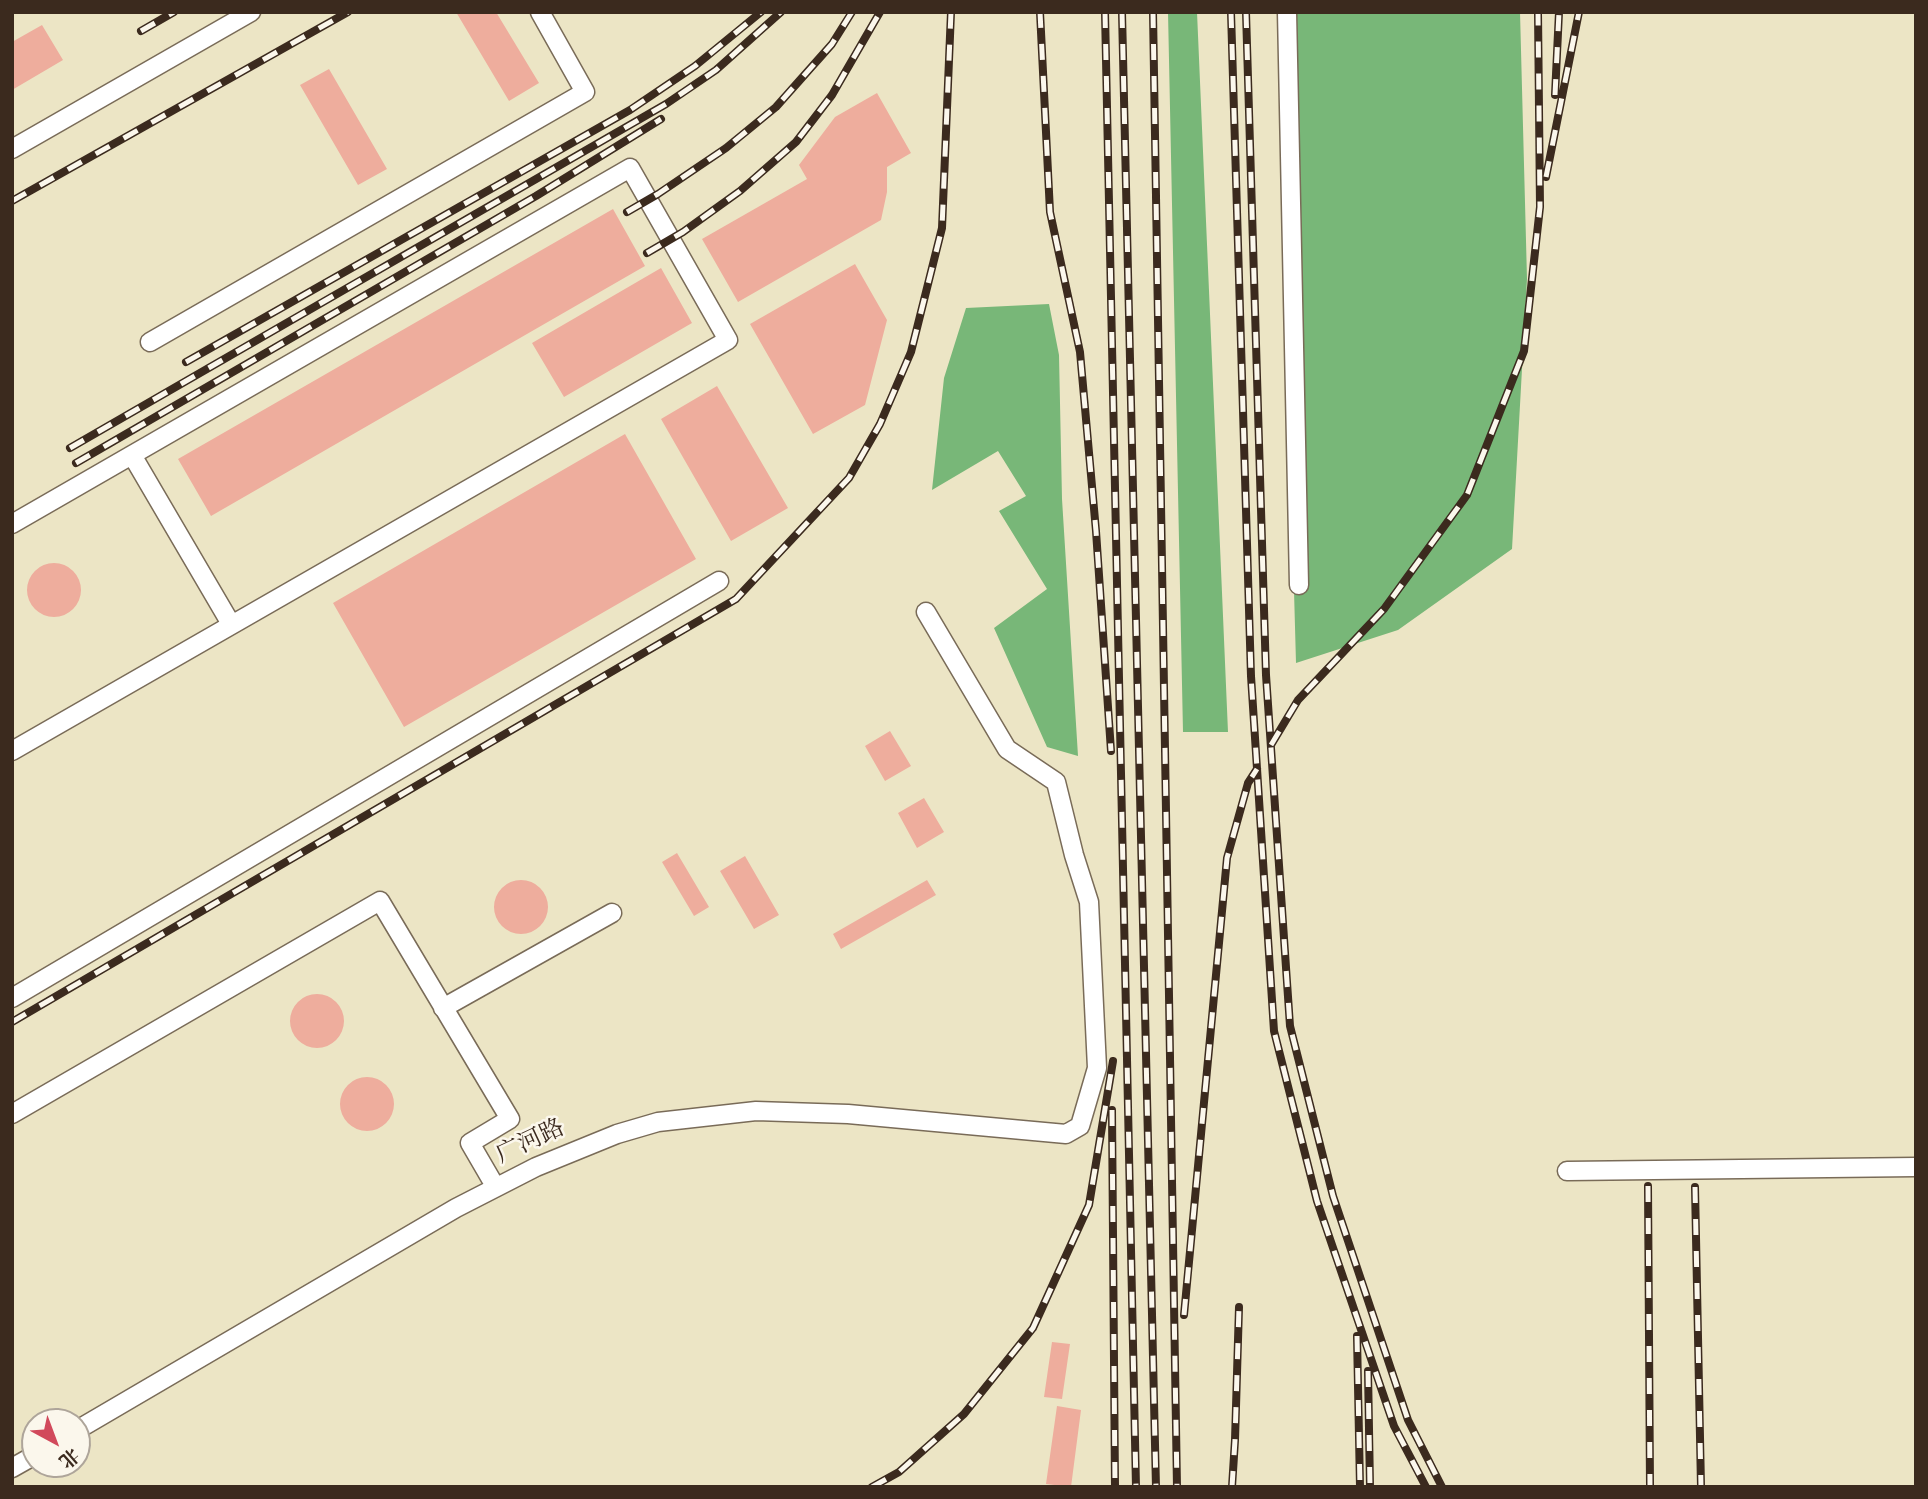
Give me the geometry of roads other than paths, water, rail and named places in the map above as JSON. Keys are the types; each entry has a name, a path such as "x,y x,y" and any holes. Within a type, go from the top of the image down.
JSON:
{"street":[{"path":"12,149 251,12"},
{"path":"150,342 585,92 540,12"},
{"path":"1287,12 1299,585"},
{"path":"12,524 630,168 728,340 12,751"},
{"path":"132,455 231,624"},
{"path":"12,998 719,581"},
{"name":"广河路","path":"91,1422 495,1186 575,1149 617,1134 658,1122 756,1111 805,1111 1066,1134 1080,1126 1097,1068 1089,902 1056,782 1007,748 926,612"},
{"path":"12,1114 380,901 510,1119 470,1143 495,1186"},
{"path":"443,1008 612,913"},
{"path":"1567,1171 1916,1167"}],"railway":[{"path":"141,31 174,12"},
{"path":"12,201 348,12"},
{"path":"186,362 630,110 695,66 761,12"},
{"path":"70,448 666,104 716,70 781,12"},
{"path":"627,212 726,148 776,107 832,44 852,12"},
{"path":"647,253 683,232 740,191 796,142 832,95 880,12"},
{"path":"12,1022 736,599 849,478 880,424 911,352 942,228 951,12"},
{"path":"1040,12 1050,212 1080,352 1111,751"},
{"path":"1105,12 1136,1487"},
{"path":"1122,12 1156,1487"},
{"path":"1153,12 1177,1487"},
{"path":"1231,12 1251,676 1274,1031 1317,1201 1394,1426 1426,1487"},
{"path":"1246,12 1266,675 1290,1026 1333,1196 1408,1420 1442,1487"},
{"path":"1271,745 1298,700 1384,609 1467,495 1524,351 1540,207 1538,12"},
{"path":"1555,95 1559,12"},
{"path":"1546,177 1579,12"},
{"path":"76,463 536,196 661,119"},
{"path":"1184,1315 1227,858 1248,783 1257,769"},
{"path":"872,1487 899,1472 964,1414 1033,1328 1089,1205 1113,1061"},
{"path":"1112,1110 1115,1487"},
{"path":"1648,1186 1650,1487"},
{"path":"1695,1187 1701,1487"},
{"path":"1232,1487 1239,1307"},
{"path":"1357,1336 1360,1487"},
{"path":"1368,1371 1370,1487"}]}
